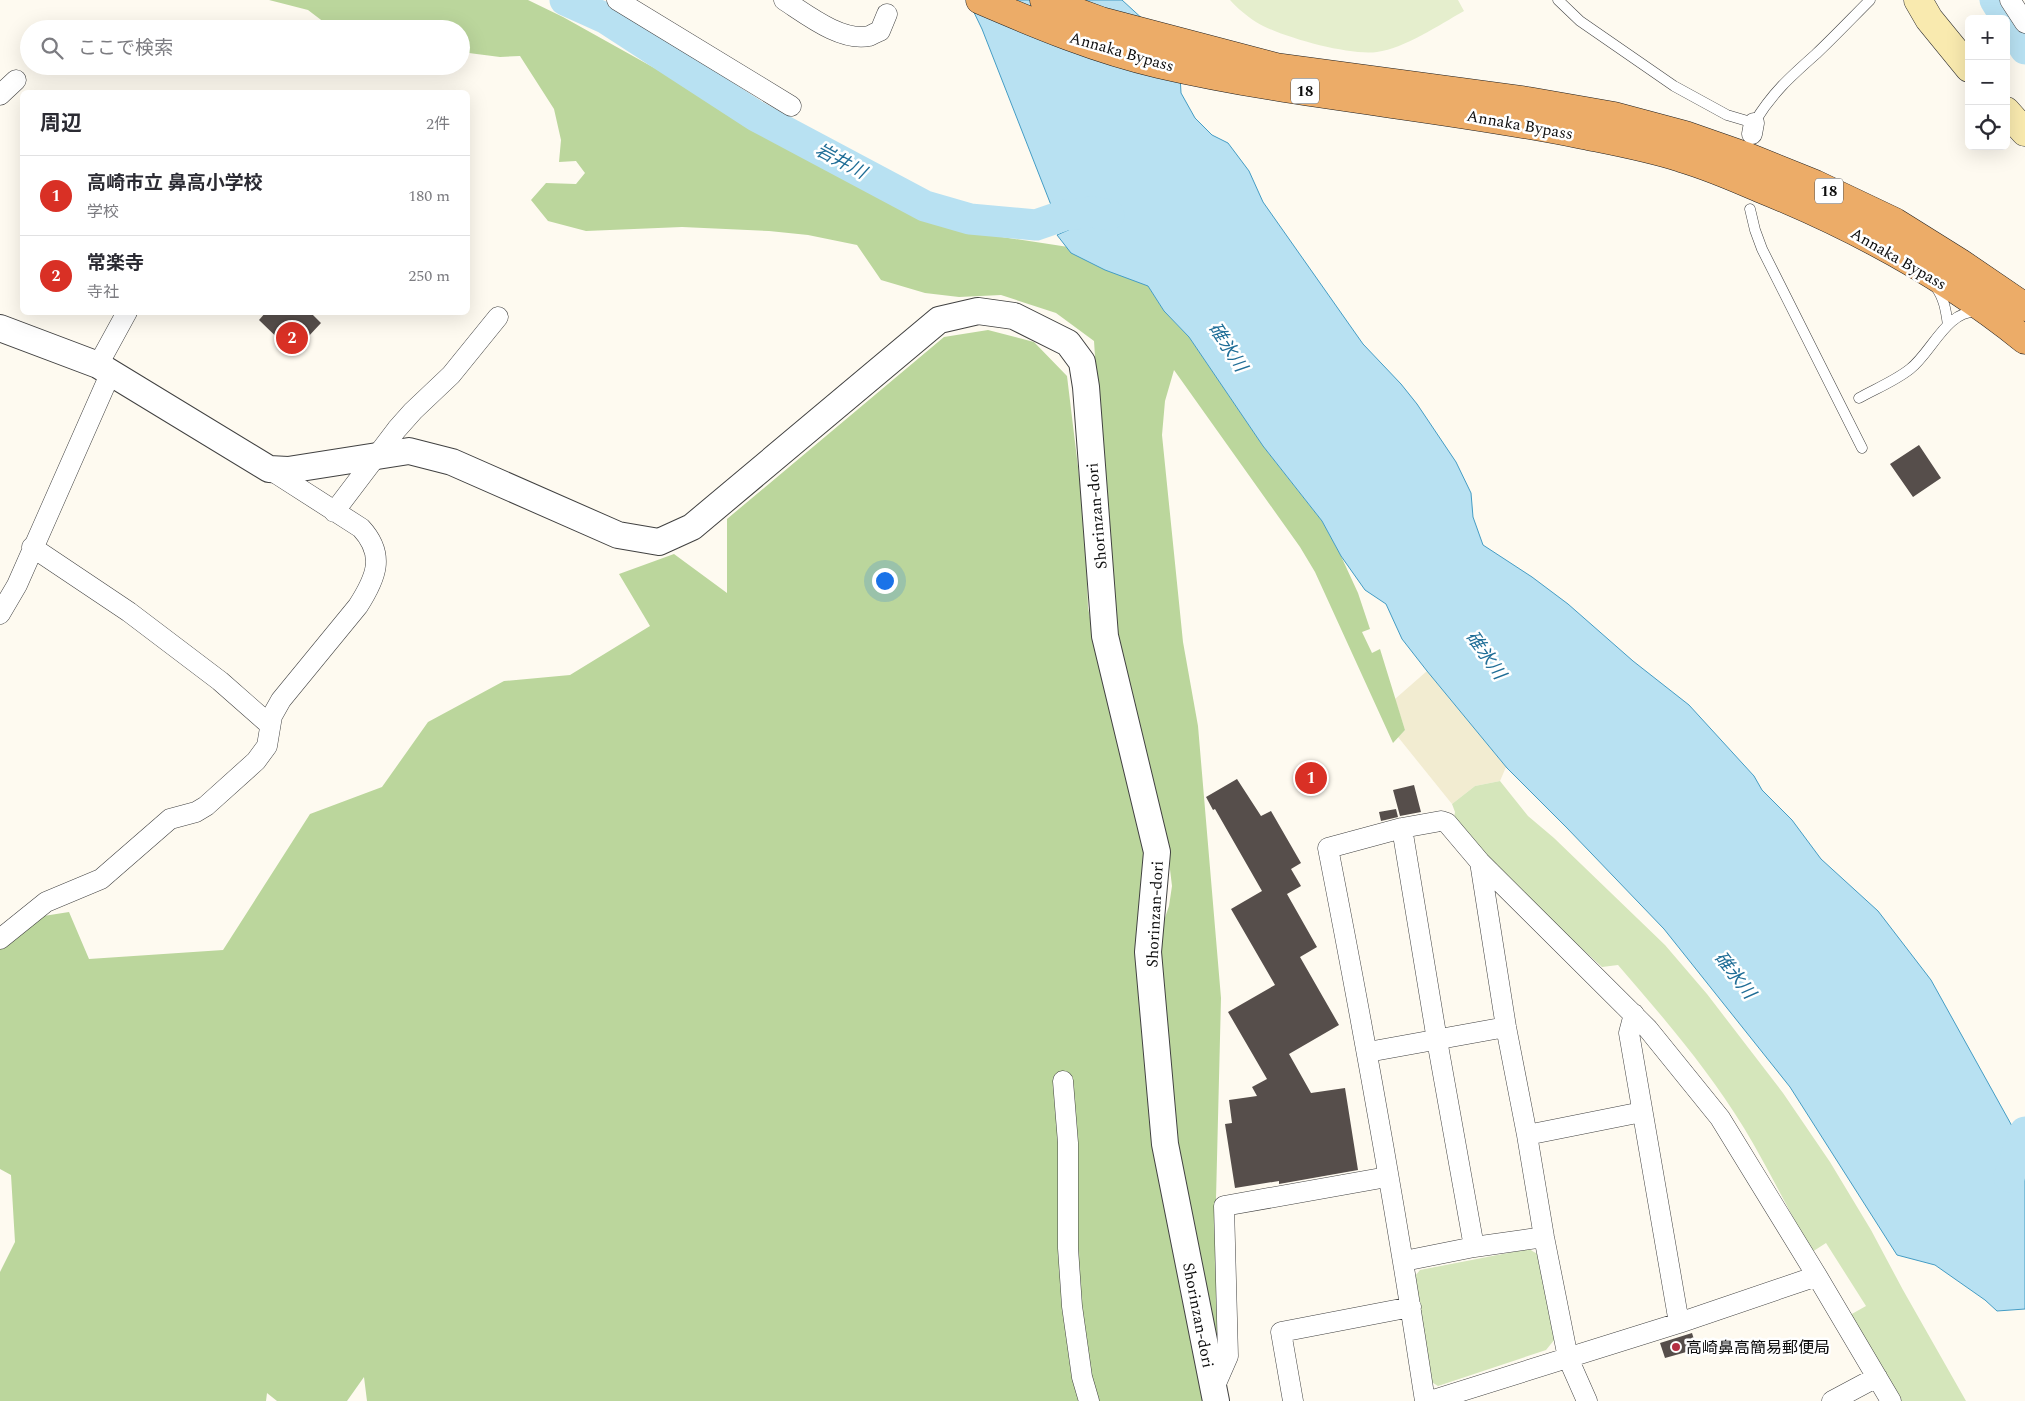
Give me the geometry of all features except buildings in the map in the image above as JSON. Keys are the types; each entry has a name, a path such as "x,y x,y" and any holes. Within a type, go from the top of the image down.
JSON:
{"highway":[{"name":"Annaka Bypass","path":"980,0 1086,42 1158,64 1273,86 1546,128 1682,158 1809,208 1875,242 1989,313 2025,340"},
{"name":"Annaka Bypass","path":"1044,0 1100,21 1276,67 1528,101 1614,116 1685,135 1748,157 1815,184 1894,222 1959,262 2025,307"}],"main road":[{"path":"1918,0 1929,20 1965,63"},
{"path":"2010,115 2025,132"}],"street":[{"path":"617,0 791,106"},
{"path":"784,0 835,32 854,36 869,36 880,31 887,14"},
{"path":"2010,0 2025,23"},
{"path":"0,95 16,80"},
{"name":"Shorinzan-dori","path":"377,457 409,451 452,462 618,536 659,542 692,527 939,320 978,312 1014,316 1068,343 1082,362 1086,387 1105,636 1157,852 1148,952 1165,1144 1215,1395"},
{"path":"0,614 17,585 126,315"},
{"path":"334,512 412,411 451,375 498,317"},
{"path":"0,328 104,369 360,528 370,537 376,552 376,563 369,589 358,606 281,700 272,716 268,746 256,761 206,806 196,812 170,819 101,879 46,902 0,939"},
{"path":"268,470 288,470 377,457"},
{"path":"32,547 129,612 220,681 270,725"},
{"path":"1425,1401 1404,1261 1387,1177 1368,1052 1328,848 1402,828 1441,821 1447,824 1480,862 1634,1014 1720,1118 1891,1401"},
{"path":"1402,828 1436,1040 1474,1247"},
{"path":"1480,862 1506,1026 1544,1237 1568,1358 1586,1401"},
{"path":"1634,1014 1629,1033 1679,1323"},
{"path":"1368,1052 1506,1026"},
{"path":"1063,1081 1068,1142 1068,1248 1072,1306 1082,1377 1089,1401"},
{"path":"1527,1135 1642,1112"},
{"path":"1215,1395 1228,1356 1224,1206 1387,1177"},
{"path":"1404,1261 1474,1247 1544,1237"},
{"path":"1430,1401 1679,1323 1817,1276"},
{"path":"1294,1401 1281,1332 1411,1307"},
{"path":"1832,1401 1877,1377"}],"lane":[{"path":"1558,0 1594,31 1674,86 1753,128 1766,103 1790,76 1816,54 1870,0"},
{"path":"1750,209 1762,249 1862,448"},
{"path":"1924,271 1940,292 1948,325"},
{"path":"1859,398 1910,370 1926,354 1948,325 1962,313 1989,313"}],"shaded area":[{"path":"1427,671 1506,767 1500,781 1475,786 1452,804 1398,737 1405,730 1395,699"}],"green space":[{"path":"269,0 528,0 563,17 797,144 903,206 989,235 1088,250 1148,286 1164,311 1189,337 1263,446 1322,521 1358,593 1370,629 1362,632 1372,653 1380,649 1405,730 1393,743 1315,572 1300,547 1174,370 1165,401 1162,435 1183,642 1198,726 1221,998 1216,1199 1222,1343 1214,1352 1175,1154 1158,938 1169,906 1172,886 1168,853 1113,632 1094,341 1056,313 1001,295 959,297 925,293 881,280 857,245 808,235 769,231 682,227 586,231 548,221 531,200 546,183 576,184 585,173 576,161 559,162 561,140 554,109 520,56 500,57 470,53 470,20 321,20 308,10"},
{"path":"1230,0 1458,0 1464,11 1399,46 1377,52 1365,52 1333,48 1281,34 1256,22"},
{"path":"988,330 1034,342 1067,376 1085,525 1088,608 1146,851 1205,1401 367,1401 364,1377 347,1401 277,1401 267,1393 266,1401 0,1401 0,1272 15,1242 11,1175 0,1169 0,948 31,918 69,912 89,959 223,950 310,814 382,787 428,722 504,681 570,675 650,626 619,574 674,554 727,593 727,519 944,337"},
{"path":"1500,781 1528,816 1554,838 1665,945 1707,994 1783,1093 1830,1162 1871,1230 1966,1401 1899,1401 1850,1315 1866,1306 1826,1243 1812,1252 1762,1158 1730,1106 1700,1064 1618,965 1602,967 1512,885 1453,823 1455,812 1452,804 1475,786"},
{"path":"1529,1249 1539,1255 1555,1339 1546,1350 1438,1386 1430,1381 1415,1276 1420,1270"}],"water":[{"name":"碓氷川","path":"968,0 1122,0 1146,22 1179,57 1181,93 1195,118 1212,135 1228,143 1249,171 1263,202 1363,344 1417,404 1456,462 1471,493 1473,517 1483,545 1532,577 1568,604 1633,661 1689,705 1754,776 1762,790 1792,820 1821,859 1878,911 1931,980 2012,1126 2025,1138 2025,1309 1997,1311 1985,1300 1935,1265 1897,1255 1790,1087 1664,929 1507,768 1427,671 1402,639 1386,604 1365,590 1341,556 1322,521 1263,446 1189,337 1164,311 1148,286 1105,270 1071,253 1057,235 1075,227 1065,215 1051,205 982,29"}],"waterway":[{"name":"岩井川","path":"565,0 605,18 756,116 925,206 970,219 1036,225 1065,215 1092,212 1109,215"},
{"path":"1995,0 2025,49"},
{"path":"2009,1177 2025,1132"}],"place":[{"name":"常楽寺","path":"292,338"},
{"name":"高崎市立 鼻高小学校","path":"1311,778"},
{"name":"高崎鼻高簡易郵便局","path":"1676,1347"}]}
